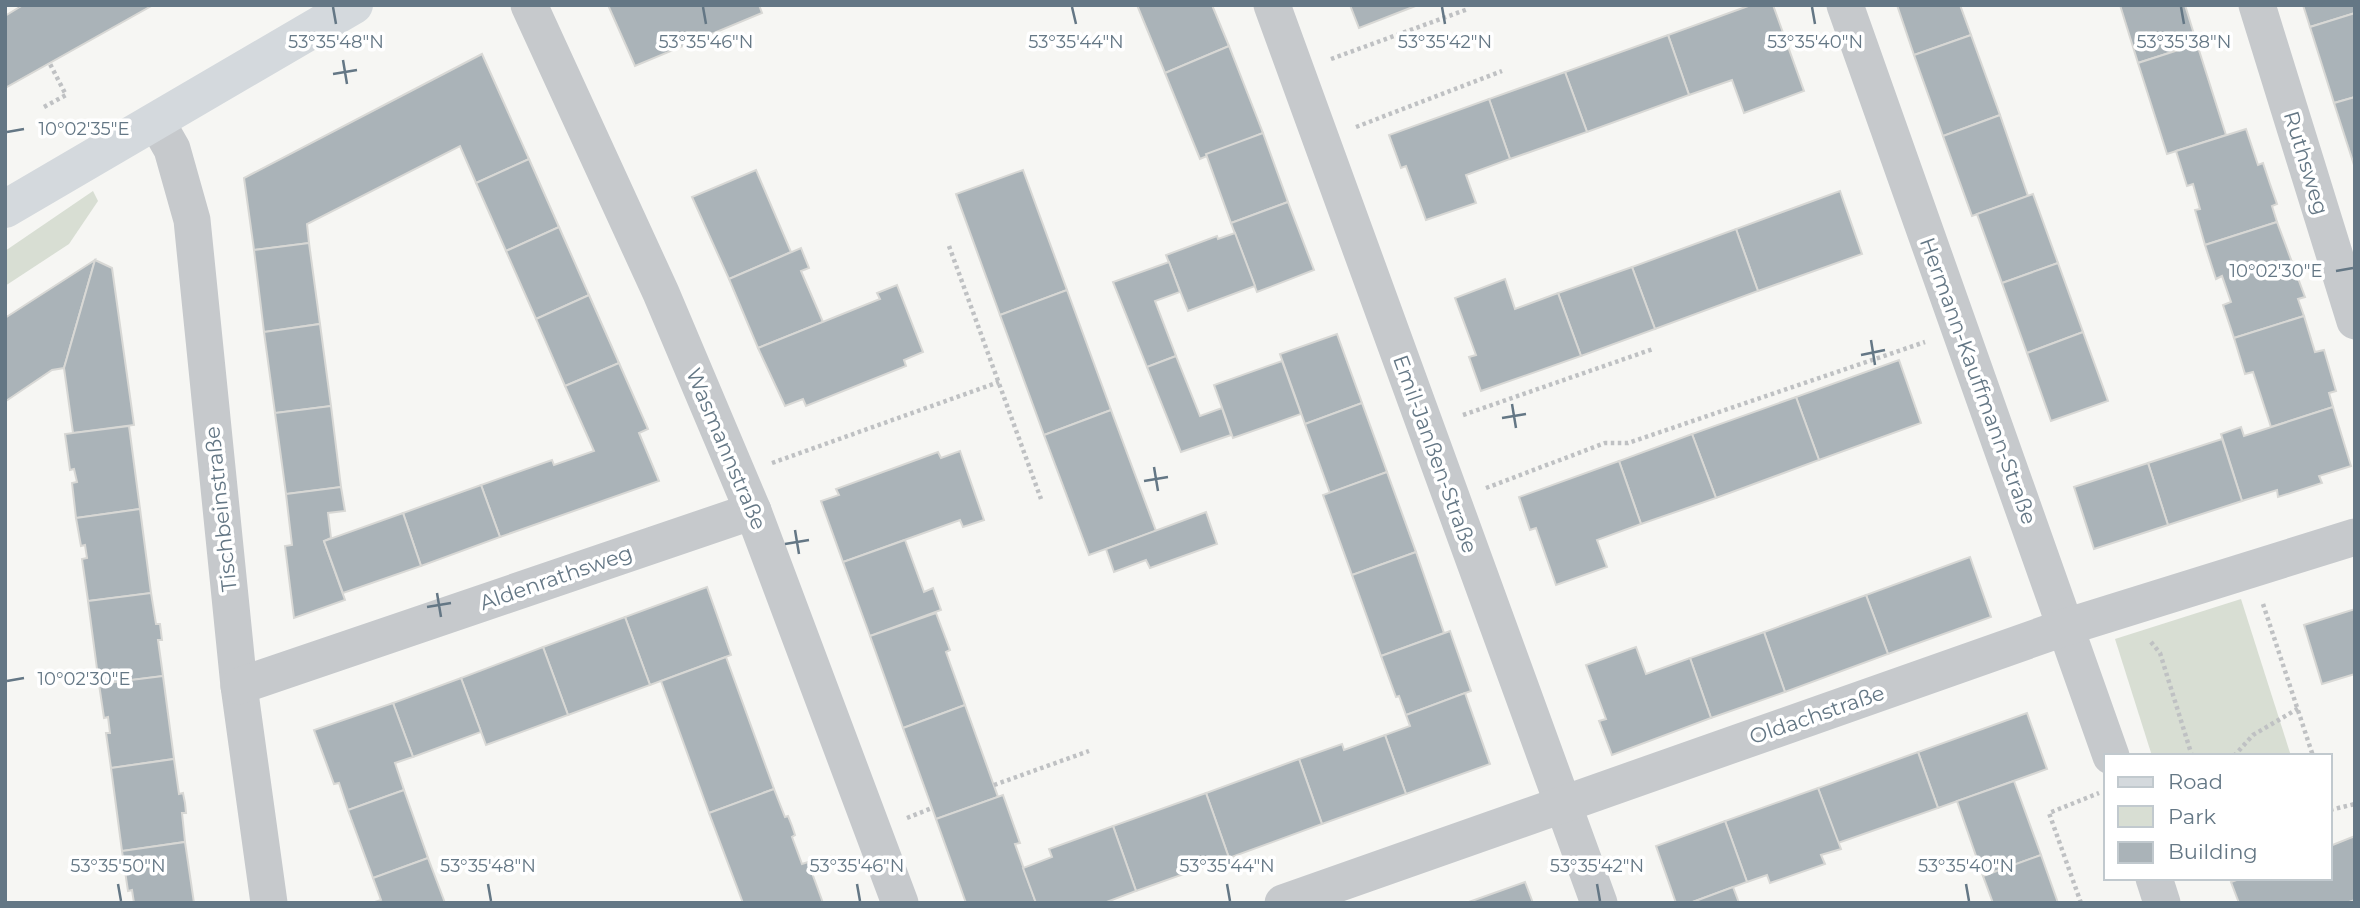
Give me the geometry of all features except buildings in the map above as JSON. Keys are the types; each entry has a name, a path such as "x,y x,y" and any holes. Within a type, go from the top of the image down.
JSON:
{"main road":[{"path":"5,209 354,5"}],"street":[{"name":"Wasmannstraße","path":"529,5 661,293 753,511 900,903"},
{"name":"Emil-Janßen-Straße","path":"1272,5 1599,903"},
{"name":"Hermann-Kauffmann-Straße","path":"1845,5 2110,754"},
{"name":"Ruthsweg","path":"2257,5 2355,321"},
{"name":"Tischbeinstraße","path":"156,121 172,149 192,220 239,686 269,903"},
{"name":"Aldenrathsweg","path":"239,686 753,511"},
{"name":"Oldachstraße","path":"1283,903 2066,627 2355,537"},
{"path":"2155,880 2162,903"}],"path":[{"path":"1296,72 1468,9"},
{"path":"44,107 66,95 49,62"},
{"path":"1321,140 1502,71"},
{"path":"949,246 1041,499"},
{"path":"1452,500 1605,443 1628,443 1959,330"},
{"path":"1426,428 1653,349"},
{"path":"738,475 999,382"},
{"path":"2251,569 2312,754"},
{"path":"2160,653 2191,754"},
{"path":"2236,754 2253,735 2299,708"},
{"path":"994,785 1089,751"},
{"path":"2081,903 2049,813 2104,791"},
{"path":"2332,810 2355,804"}],"green space":[{"path":"93,191 98,201 69,244 5,286 5,251"},
{"path":"2241,599 2290,754 2151,754 2115,639"}]}
